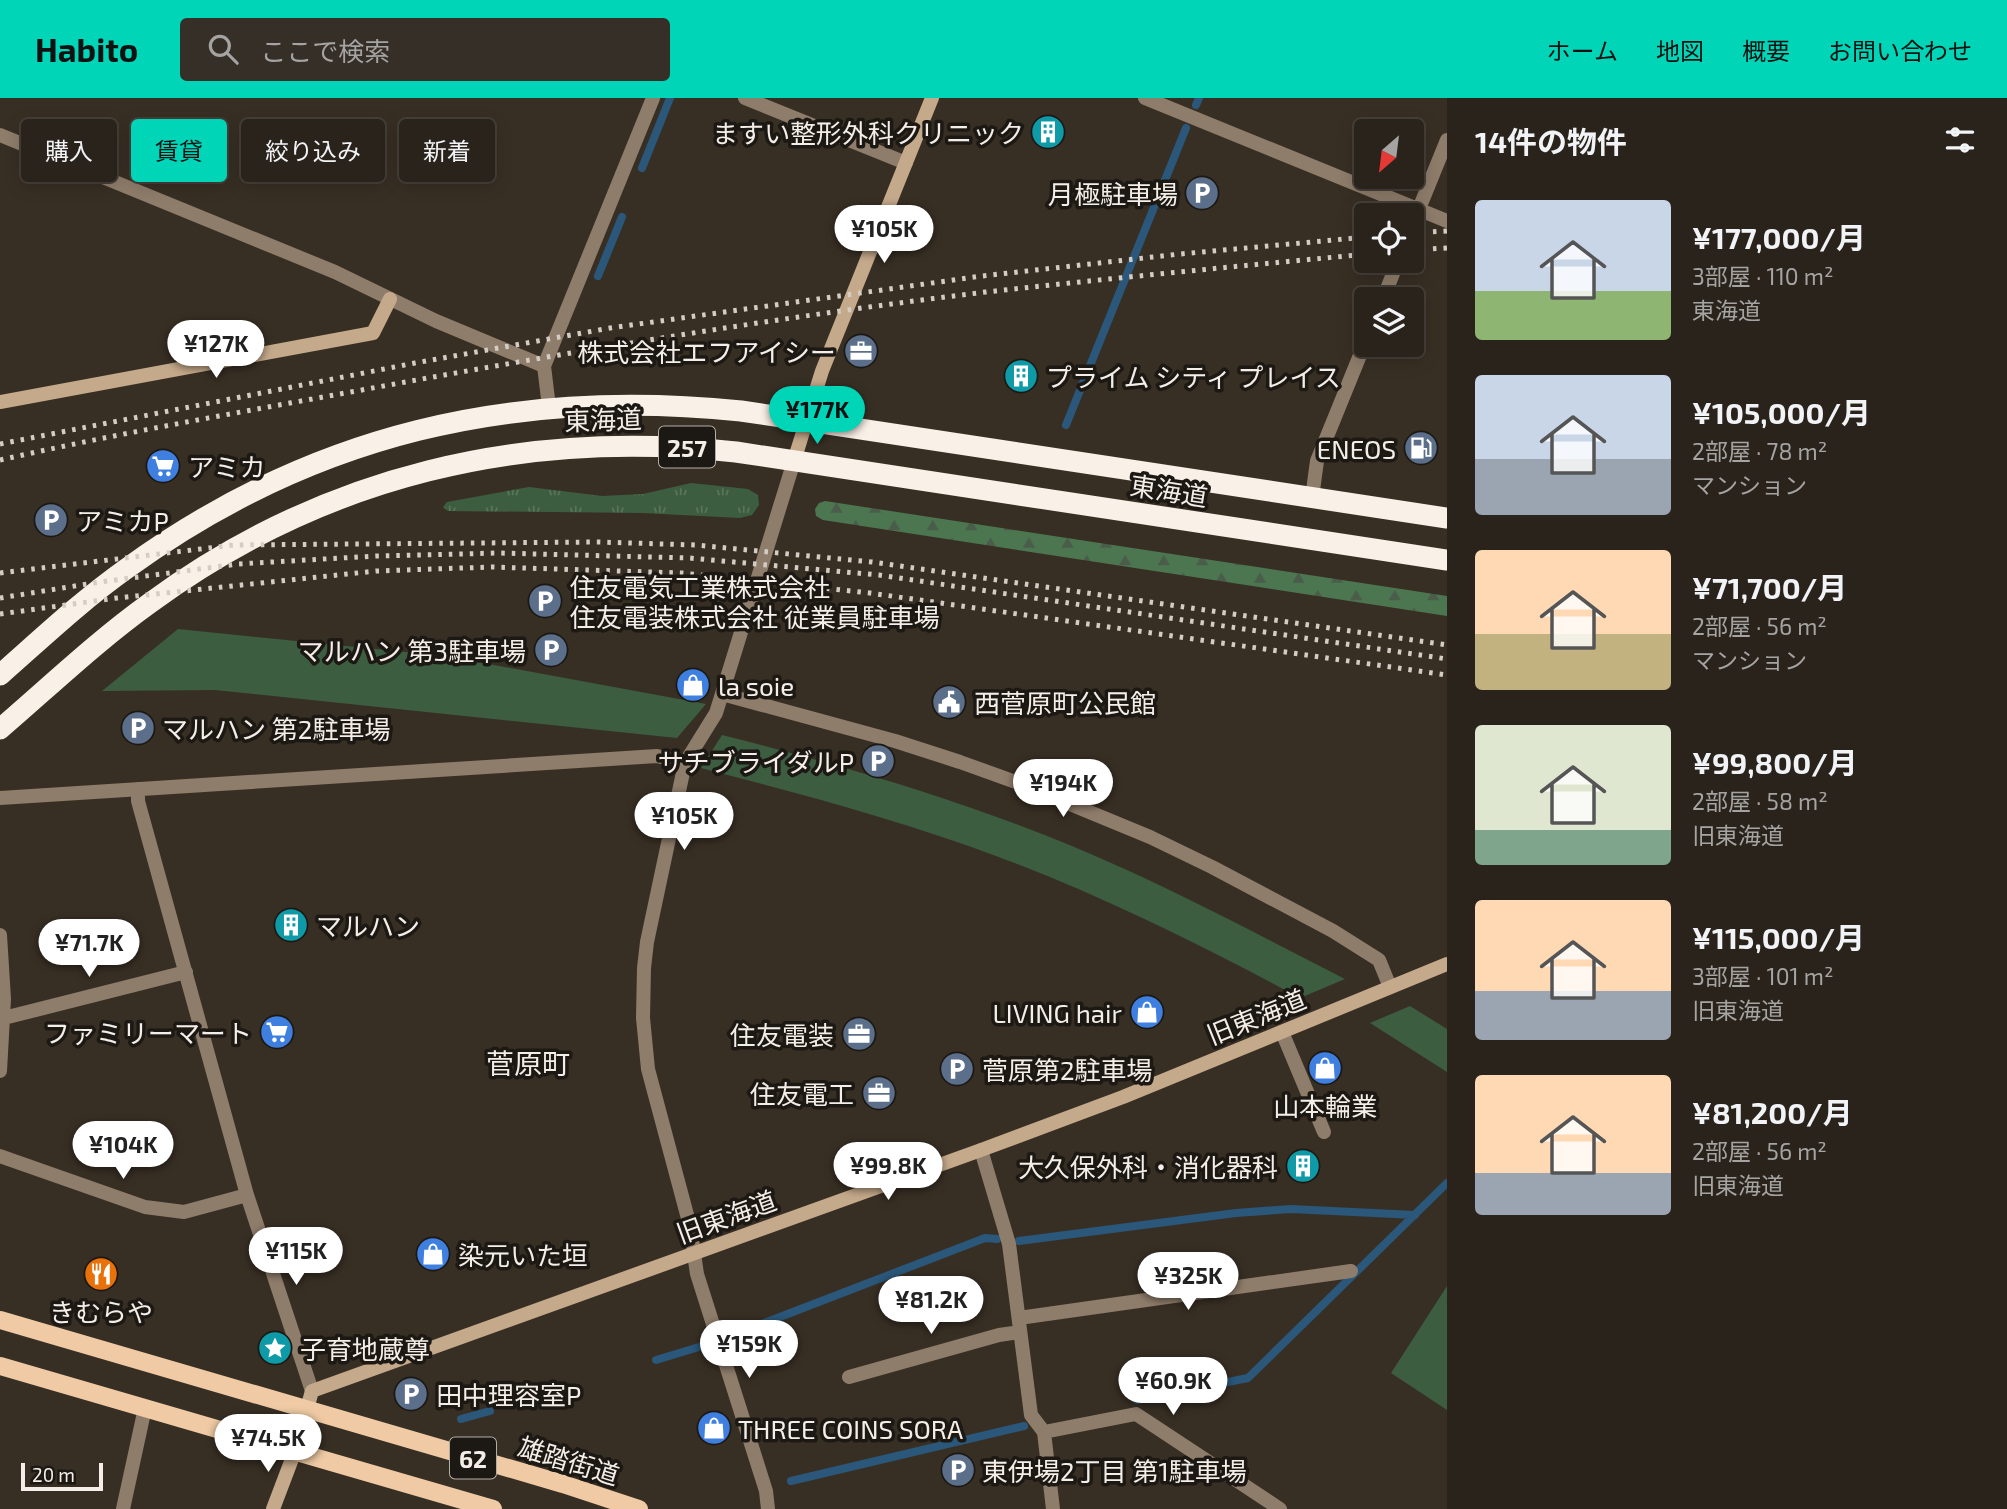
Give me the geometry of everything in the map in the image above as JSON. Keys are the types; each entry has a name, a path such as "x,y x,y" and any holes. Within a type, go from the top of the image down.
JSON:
{"highway":[{"name":"東海道","path":"0,675 124,570 202,519 243,496 295,472 372,443 463,419 549,407 648,404 741,411 1447,518"},
{"name":"東海道","path":"0,729 114,631 185,578 223,554 282,523 385,482 471,460 559,448 603,445 692,447 1447,560"}],"main road":[{"name":"雄踏街道","path":"0,1320 551,1480 639,1509"},
{"name":"62","path":"0,1366 493,1509"}],"street":[{"path":"549,407 544,366 653,98"},
{"path":"745,98 906,163"},
{"path":"768,1509 766,1491 697,1274 690,1226 654,1094 643,1018 647,942 685,763 716,713 822,371 932,98"},
{"path":"1145,98 1404,203"},
{"path":"0,135 335,272 436,321 544,366"},
{"path":"1421,203 1447,140"},
{"path":"1424,211 1447,221"},
{"path":"0,402 373,333 390,299"},
{"path":"1312,498 1317,461 1359,357"},
{"path":"722,694 895,741 960,762 1024,785 1150,837 1273,898 1344,938 1379,960 1391,988"},
{"path":"0,798 657,756 685,763"},
{"path":"138,789 138,801 247,1195 312,1391 295,1451 273,1509"},
{"path":"0,935 5,999 0,1071"},
{"name":"旧東海道","path":"312,1391 981,1150 1135,1092 1447,964"},
{"path":"2,1019 186,972"},
{"path":"1282,1032 1324,1132"},
{"path":"981,1150 1009,1244 1031,1415 1044,1432 1053,1509"},
{"path":"0,1156 145,1207 184,1212 247,1195"},
{"path":"849,1377 999,1335 1019,1325 1351,1271"},
{"path":"123,1509 145,1408"},
{"path":"1044,1432 1136,1414 1280,1509"}],"green space":[{"path":"691,483 748,489 758,495 759,505 752,515 740,518 643,513 448,511 443,507 447,502 529,487 602,496 643,494"},
{"path":"825,501 1447,596 1447,616 823,520 816,516 815,509 819,503"},
{"path":"178,629 445,656 706,704 677,738 215,690 102,691"},
{"path":"722,735 899,784 1029,829 1142,877 1345,979 1300,998 1150,922 1074,887 996,856 887,819 701,768"},
{"path":"1410,1006 1447,1029 1447,1072 1370,1023"},
{"path":"1447,1286 1447,1410 1391,1373"}],"waterway":[{"path":"642,168 670,98"},
{"path":"1196,105 1199,98"},
{"path":"1066,425 1186,128"},
{"path":"598,276 622,217"},
{"path":"1137,1400 1248,1378 1447,1183"},
{"path":"1019,1241 1236,1213 1291,1209 1415,1215"},
{"path":"728,1337 985,1238 997,1239"},
{"path":"656,1360 709,1344"},
{"path":"461,1419 490,1411"},
{"path":"791,1481 1024,1426"}],"railway":[{"path":"1424,232 1447,231"},
{"path":"0,444 610,328 982,276 1354,238"},
{"path":"1424,249 1447,248"},
{"path":"0,460 389,385 761,322 986,292 1354,255"},
{"path":"0,573 234,545 598,542 696,545 872,562 1447,645"},
{"path":"0,598 238,564 376,556 499,553 689,558 879,575 1447,659"},
{"path":"0,614 117,598 376,571 492,567 682,573 870,593 1447,675"}],"place":[{"name":"ますい整形外科クリニック","path":"1048,132"},
{"name":"月極駐車場","path":"1202,193"},
{"name":"株式会社エフアイシー","path":"861,351"},
{"name":"プライム シティ プレイス","path":"1021,376"},
{"name":"ENEOS","path":"1421,448"},
{"name":"アミカ","path":"163,466"},
{"name":"アミカP","path":"51,520"},
{"name":"住友電気工業株式会社 住友電装株式会社 従業員駐車場","path":"545,601"},
{"name":"マルハン 第3駐車場","path":"551,650"},
{"name":"la soie","path":"693,685"},
{"name":"西菅原町公民館","path":"949,702"},
{"name":"マルハン 第2駐車場","path":"138,728"},
{"name":"サチブライダルP","path":"878,761"},
{"name":"マルハン","path":"291,925"},
{"name":"LIVING hair","path":"1147,1012"},
{"name":"ファミリーマート","path":"277,1032"},
{"name":"住友電装","path":"859,1034"},
{"name":"山本輪業","path":"1325,1068"},
{"name":"菅原第2駐車場","path":"957,1069"},
{"name":"住友電工","path":"879,1093"},
{"name":"大久保外科・消化器科","path":"1303,1166"},
{"name":"染元いた垣","path":"433,1254"},
{"name":"きむらや","path":"101,1274"},
{"name":"子育地蔵尊","path":"275,1348"},
{"name":"田中理容室P","path":"411,1394"},
{"name":"THREE COINS SORA","path":"714,1428"},
{"name":"東伊場2丁目 第1駐車場","path":"958,1470"}],"district":[{"name":"菅原町","path":"528,1063"}]}
